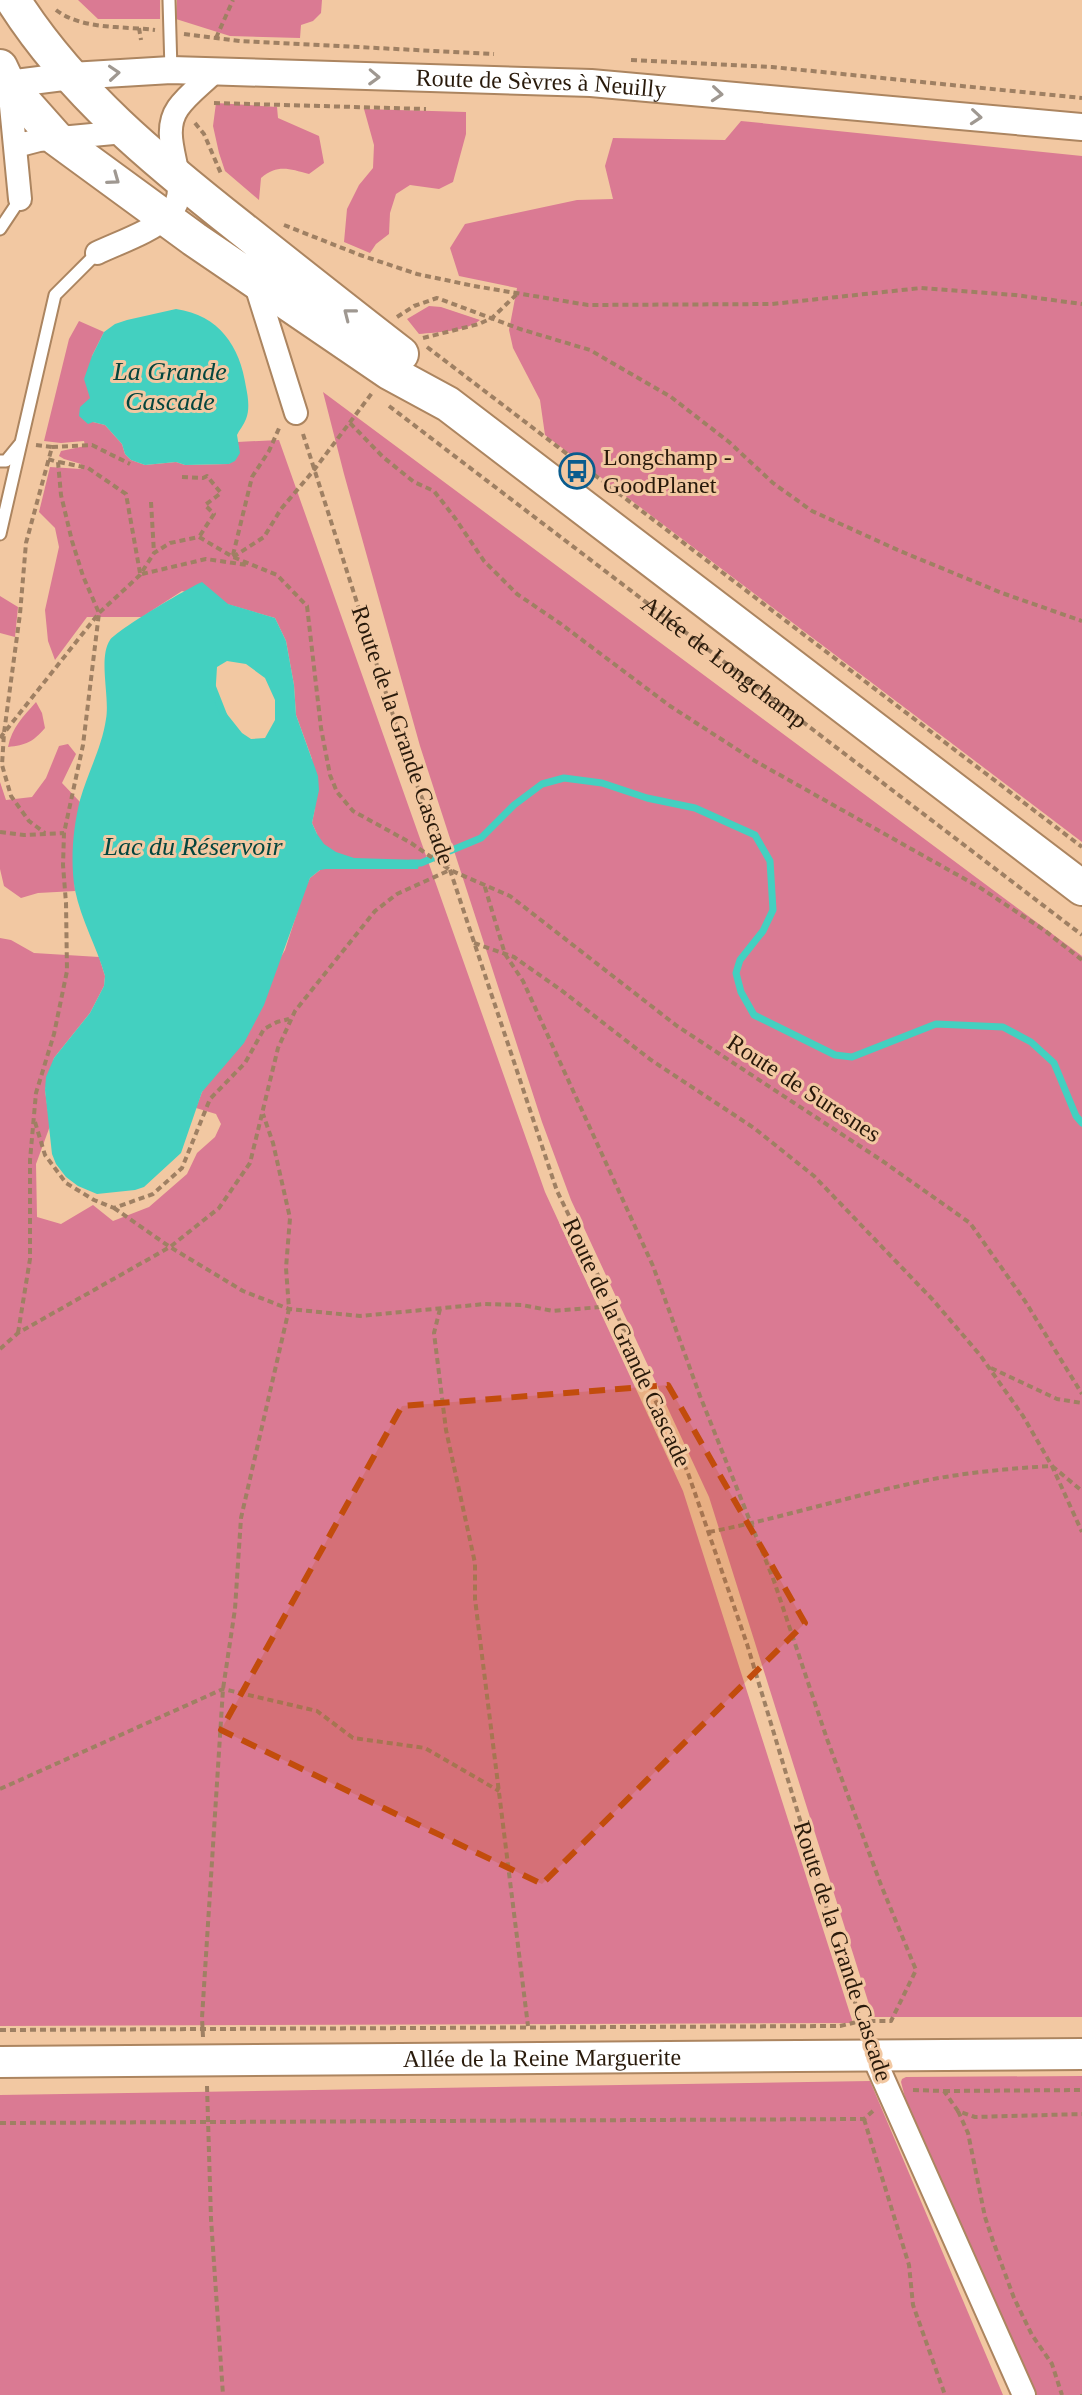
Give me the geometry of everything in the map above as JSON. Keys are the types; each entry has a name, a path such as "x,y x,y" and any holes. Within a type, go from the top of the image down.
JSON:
{"main road":[{"name":"Allée de Longchamp","path":"13,0 71,76 124,132 178,180 402,356 448,404 1082,888"},
{"name":"Allée de Longchamp","path":"3,78 56,138 389,372 448,404"},
{"name":"Allée de la Reine Marguerite","path":"0,2062 1082,2054"}],"street":[{"name":"Route de Sèvres à Neuilly","path":"3,78 171,70 591,83 1082,127"},
{"path":"97,253 167,218 178,200 171,131 173,120 178,108 213,73"},
{"path":"3,78 16,146 20,199"},
{"path":"16,146 56,138 124,132"},
{"path":"254,279 297,416"},
{"name":"Route de la Grande Cascade","path":"873,2056 1024,2395"}],"lane":[{"path":"169,0 171,70"},
{"path":"0,229 20,199"},
{"path":"0,534 55,295 97,253"},
{"path":"0,461 6,461 22,442"}],"path":[{"path":"216,38 233,0"},
{"path":"52,6 73,20 152,29"},
{"path":"139,28 141,40"},
{"path":"206,104 426,109"},
{"path":"189,117 204,134 218,171 232,185"},
{"path":"275,221 417,274 588,305 772,304 921,288 1082,304"},
{"path":"518,293 492,318 479,324 416,339 1082,847"},
{"path":"397,317 414,306 437,298 590,350 671,397 729,442 773,483 812,511 1002,593 1082,621"},
{"path":"233,557 264,537 281,509 379,384"},
{"name":"Allée de Longchamp","path":"381,400 1082,935"},
{"path":"233,557 252,477 269,451 278,427 297,416"},
{"name":"Route de la Grande Cascade","path":"297,416 408,762 450,870 557,1191 688,1473 709,1532 747,1644 873,2056"},
{"path":"350,423 383,457 414,482 434,491 484,561 517,594 670,706 767,768 979,887 1044,930 1082,960"},
{"path":"22,442 52,447 92,445 130,464"},
{"path":"45,833 29,821 11,796 2,765 1,734 20,614 26,543 52,447"},
{"path":"48,459 88,468 126,494 140,575"},
{"path":"18,1333 30,1259 30,1160 36,1093 54,1034 67,971 64,833 83,745 99,613 72,541 61,495 58,462"},
{"path":"182,477 207,476 221,493 205,505 214,514 199,537"},
{"path":"151,502 154,553"},
{"path":"1,734 99,613 140,575 154,553 170,543 199,537 256,567"},
{"path":"140,575 206,559 256,567"},
{"name":"Route de Suresnes","path":"256,567 277,575 307,606 321,728 330,775 337,792 353,811 411,843 450,870 510,896 677,1026 881,1160 970,1223 1025,1301 1082,1394"},
{"path":"0,832 24,835 64,833"},
{"path":"0,1349 18,1333 170,1247 219,1208 250,1163 278,1048 289,1019 375,911 397,894 450,870"},
{"path":"0,2030 840,2026 861,2021 891,2021 916,1970 827,1739 774,1581 700,1396 653,1266 523,981 505,954 484,884"},
{"path":"474,943 514,957 651,1060 754,1128 814,1176 933,1300 989,1367 1052,1466 1082,1532"},
{"path":"114,1208 153,1194 182,1168 210,1099 245,1063 264,1029 289,1019"},
{"path":"223,2395 211,2219 210,2124 202,2028 223,1689 235,1609 241,1518 289,1309 286,1268 290,1218 263,1114"},
{"path":"34,1120 45,1155 66,1183 114,1208 170,1247 243,1291 289,1309 360,1316 485,1304 522,1305 553,1311 613,1306"},
{"path":"440,1309 434,1333 446,1430 475,1563 475,1599 528,2026"},
{"path":"989,1367 1057,1399 1082,1403"},
{"path":"709,1532 901,1485 1001,1469 1052,1466 1082,1491"},
{"path":"0,1789 223,1689 317,1711 353,1738 425,1748 499,1791"},
{"path":"902,2090 1082,2090"},
{"path":"944,2091 968,2133 985,2217 1014,2298 1032,2335 1052,2364 1062,2395"},
{"path":"958,2111 975,2117 1082,2114"},
{"path":"0,2123 864,2119 909,2265 913,2305 945,2395"}],"highlighted area":[{"path":"668,1385 805,1623 542,1884 221,1730 402,1406"}],"shaded area":[{"path":"78,0 160,0 160,19 98,19"},
{"path":"177,0 322,0 321,13 313,21 301,25 300,38 230,36 176,19"},
{"path":"216,103 277,107 278,118 319,136 324,163 309,174 284,169 267,174 261,178 259,200 225,171 213,126"},
{"path":"364,109 466,112 466,134 453,182 439,189 410,185 396,194 390,213 389,234 370,253 344,242 347,209 359,185 373,168 374,145"},
{"path":"741,121 1082,156 1082,842 545,435 540,400 513,348 509,330 517,288 459,276 450,248 465,224 577,200 613,199 605,166 613,138 725,140"},
{"path":"429,306 480,320 459,329 419,334 407,319"},
{"path":"79,321 104,332 92,356 90,398 93,422 105,425 131,460 145,465 176,462 185,465 229,464 239,448 237,442 279,440 545,1192 683,1491 853,2023 0,2026 0,938 11,940 34,953 99,957 105,976 104,986 90,1013 54,1058 45,1090 50,1126 36,1164 37,1217 61,1224 93,1205 113,1221 149,1207 187,1174 197,1153 215,1137 221,1124 216,1114 196,1108 202,1092 285,950 304,891 310,878 320,870 317,834 312,823 315,808 312,759 296,715 286,641 275,618 182,591 142,617 87,617 55,660 48,641 45,610 59,547 55,528 39,512 50,467 81,469 81,464 59,456 61,451 85,446 84,441 44,441 69,339"},
{"path":"323,392 1082,956 1082,2017 873,2017 709,1497 571,1200 542,1122 420,746"},
{"path":"0,596 18,607 15,637 0,633"},
{"path":"36,702 45,728 29,742 8,747 15,728"},
{"path":"68,744 76,754 62,783 80,802 74,846 75,891 38,893 21,898 4,886 0,869 0,782 6,800 32,797 46,778 59,746"},
{"path":"1082,2076 1082,2395 1032,2395 908,2109 901,2082 906,2077"},
{"path":"870,2081 1003,2395 0,2395 0,2095"}],"water":[{"name":"La Grande Cascade","path":"176,309 191,312 215,326 225,335 239,358 248,411 237,435 240,453 229,464 185,465 176,462 145,465 125,454 122,444 105,425 88,424 79,416 80,407 90,398 84,379 104,332 127,320"},
{"name":"Lac du Réservoir","path":"202,582 228,604 275,618 286,641 296,715 318,776 319,790 312,823 324,844 354,858 420,860 418,869 326,869 310,878 264,1005 244,1043 202,1092 181,1153 144,1187 97,1194 78,1186 56,1164 52,1154 45,1090 46,1077 54,1058 90,1013 104,986 105,976 81,912 73,879 76,822 80,800 104,729 107,710 105,657 110,640 138,619","holes":["227,661 246,664 265,678 275,700 275,720 265,738 251,739 242,733 215,699 217,667"]}],"waterway":[{"path":"211,683 224,716"},
{"path":"411,863 421,863 481,838 514,805 542,784 564,778 602,783 647,798 695,808 755,835 770,861 773,910 763,931 740,960 736,973 741,992 754,1015 835,1055 852,1057 936,1024 1003,1027 1031,1042 1054,1063 1076,1116 1082,1123"}],"place":[{"name":"Longchamp - GoodPlanet","path":"577,471"}]}
